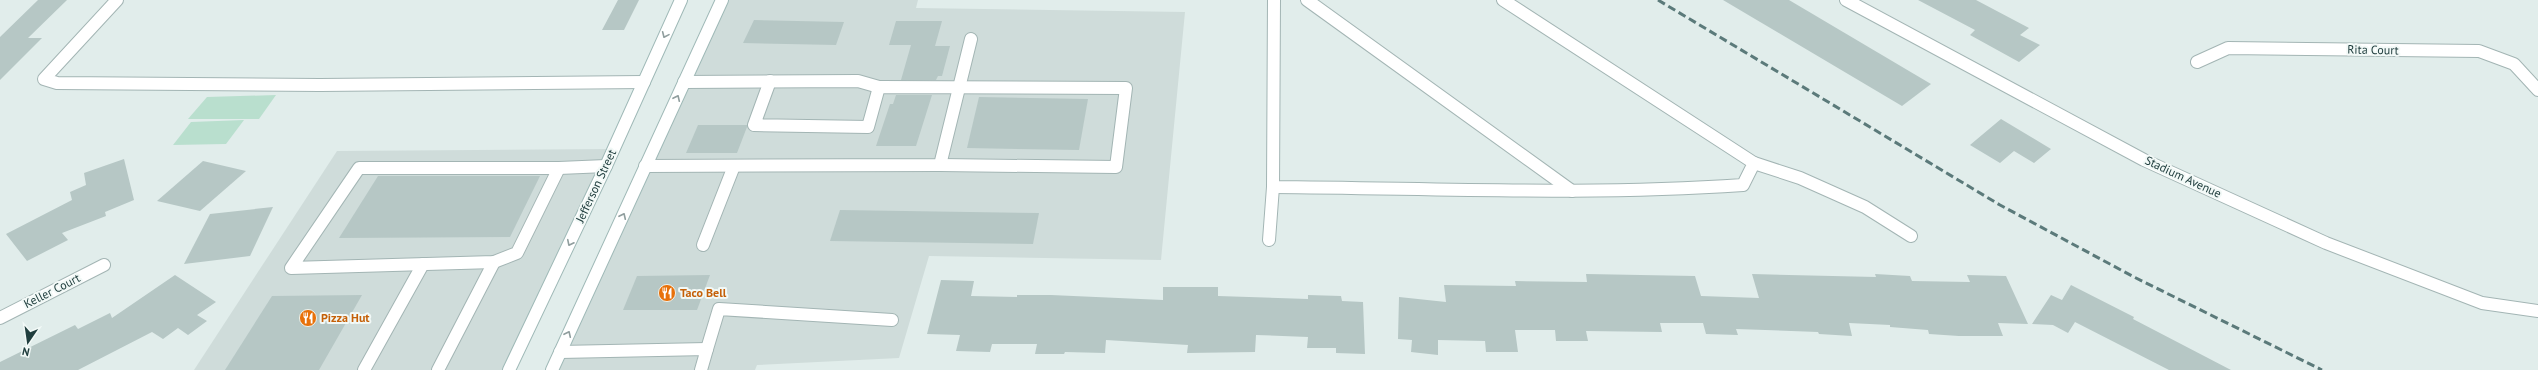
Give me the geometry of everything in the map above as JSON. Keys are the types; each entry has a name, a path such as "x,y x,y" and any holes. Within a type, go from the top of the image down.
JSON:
{"street":[{"path":"117,0 44,79 58,83 312,85 644,82"},
{"name":"Jefferson Street","path":"509,370 606,166 681,0"},
{"path":"552,370 722,0"},
{"path":"1269,240 1273,187 1274,0"},
{"path":"1307,0 1572,191"},
{"path":"1503,0 1754,163 1800,178 1865,207 1911,236"},
{"name":"Stadium Avenue","path":"1846,0 2144,160 2326,243 2482,303 2538,310"},
{"path":"940,165 971,39"},
{"name":"Rita Court","path":"2198,62 2228,48 2479,51 2514,64 2538,90"},
{"path":"646,166 940,165 1116,167 1126,88 879,87 858,81 770,80 684,82"},
{"path":"770,80 754,125 868,127 879,87"},
{"path":"1273,187 1681,191 1743,185 1754,163"},
{"path":"559,168 517,253 494,262 291,268 359,168 559,168 606,166"},
{"path":"703,245 734,166"},
{"path":"438,370 494,262"},
{"path":"364,370 422,264"},
{"name":"Keller Court","path":"0,318 104,265"},
{"path":"701,370 718,309 892,320"},
{"path":"560,352 707,349"}],"shaded area":[{"path":"722,0 918,0 916,8 1185,12 1161,260 929,256 899,358 757,365 755,370 552,370"},
{"path":"614,149 509,370 194,370 337,151"}],"green space":[{"path":"276,95 259,119 188,119 207,97"},
{"path":"244,120 226,144 173,145 191,122"}],"building":[{"path":"38,0 67,0 28,38 42,38 0,80 0,37"},
{"path":"618,0 639,0 624,30 602,30"},
{"path":"1723,0 1789,0 1931,84 1902,106"},
{"path":"1918,0 1976,0 2029,28 2020,35 2040,45 2019,62 1970,35 1975,30"},
{"path":"754,20 844,22 836,45 743,43"},
{"path":"896,21 942,21 935,46 950,46 942,76 938,76 936,80 901,80 911,45 889,45"},
{"path":"896,95 932,95 916,146 876,146 890,104 893,104"},
{"path":"979,97 1088,99 1079,150 967,148"},
{"path":"2001,119 2051,149 2034,163 2014,151 2000,163 1970,145"},
{"path":"698,125 747,125 747,127 737,153 686,153"},
{"path":"124,159 134,200 105,212 106,216 62,233 68,240 27,261 6,234 72,200 70,192 86,185 84,173"},
{"path":"203,161 246,171 200,211 157,201"},
{"path":"378,176 540,176 510,237 339,238"},
{"path":"273,207 250,256 184,264 210,214"},
{"path":"840,210 1039,213 1033,244 830,241"},
{"path":"1586,274 1695,276 1701,296 1759,298 1752,274 1876,277 1875,274 1910,276 1912,281 1970,282 1967,275 2006,276 2028,324 1998,323 2003,336 1959,336 1929,334 1928,330 1890,327 1890,325 1849,323 1852,336 1819,334 1818,332 1736,329 1738,335 1706,334 1703,323 1660,323 1662,332 1586,331 1588,341 1556,341 1555,330 1515,330 1518,352 1486,352 1485,341 1438,340 1438,355 1411,352 1412,340 1398,339 1399,297 1446,302 1444,285 1516,286 1515,281 1587,282"},
{"path":"175,275 216,302 197,315 207,321 188,335 178,328 163,339 152,332 78,370 0,370 0,362 75,325 78,329 110,313 112,318"},
{"name":"Taco Bell","path":"710,275 697,310 623,310 637,276"},
{"path":"941,280 974,281 971,296 1017,297 1017,295 1051,295 1163,300 1163,287 1218,287 1218,296 1308,299 1308,295 1341,296 1342,301 1363,302 1365,354 1336,353 1336,348 1307,348 1308,337 1256,335 1255,352 1187,353 1188,345 1106,340 1105,353 1065,352 1064,354 1035,354 1037,344 992,344 990,352 956,351 960,335 927,334"},
{"path":"2071,285 2134,317 2133,319 2231,370 2169,370 2075,322 2068,333 2053,325 2032,324 2051,295 2062,300"},
{"path":"362,295 319,370 225,370 272,296"}],"railway":[{"path":"1658,0 2000,205 2134,277 2322,370"}],"place":[{"name":"Taco Bell","path":"667,293"},
{"name":"Pizza Hut","path":"308,318"}]}
